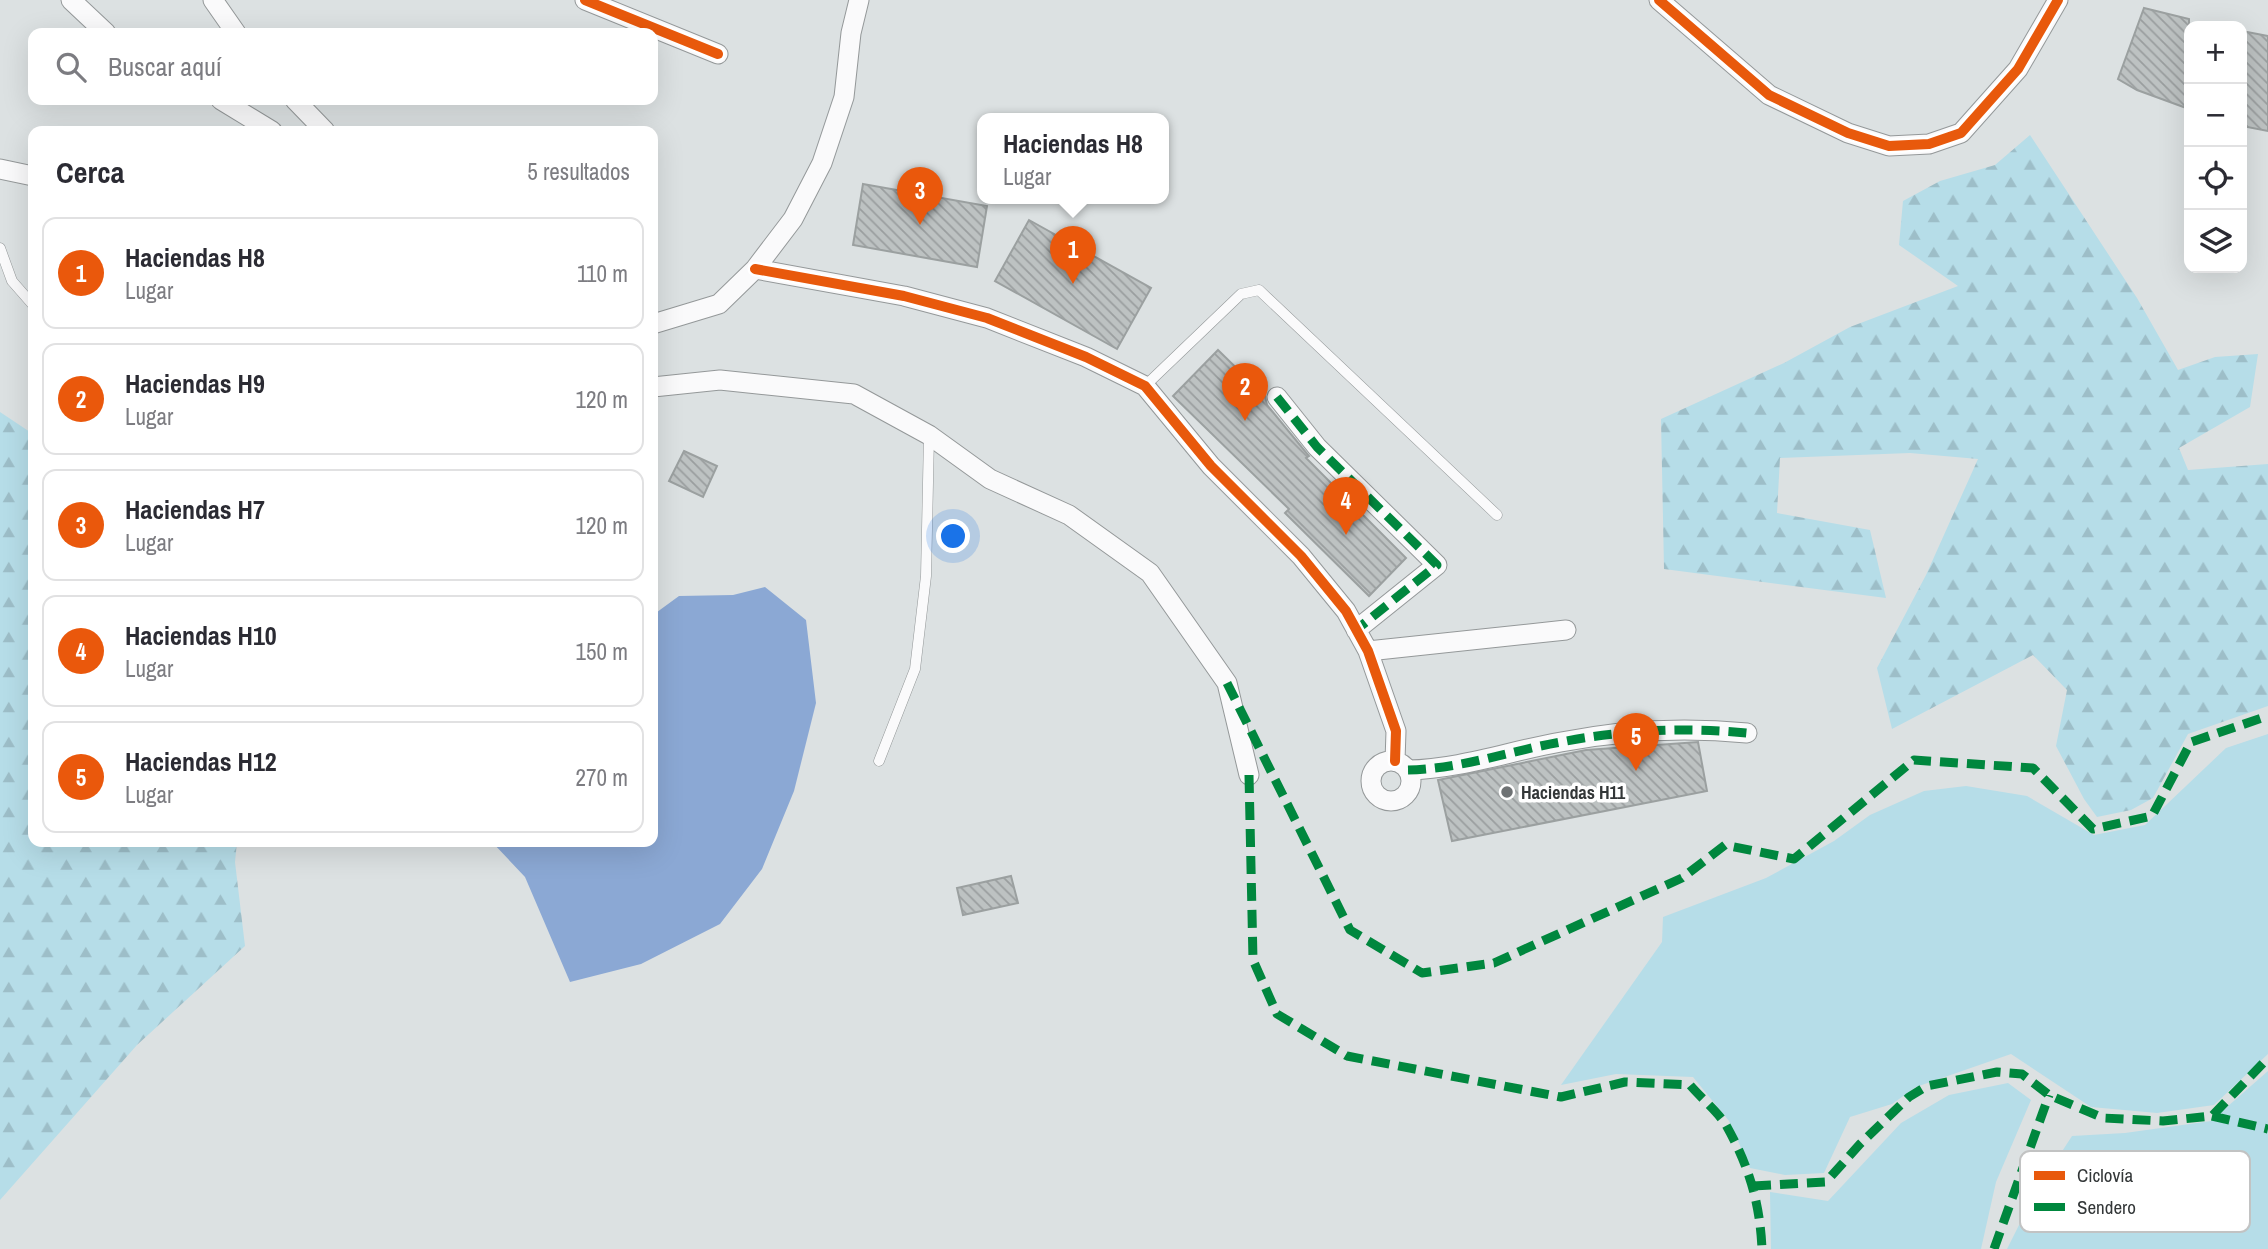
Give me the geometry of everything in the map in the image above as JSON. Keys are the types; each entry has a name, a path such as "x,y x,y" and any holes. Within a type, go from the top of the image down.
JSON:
{"street":[{"path":"71,0 101,28"},
{"path":"213,0 233,28"},
{"path":"585,0 654,28"},
{"path":"658,322 719,304 755,269 793,219 822,163 844,97 851,33 859,0"},
{"path":"1659,0 1769,95 1847,133 1889,146 1929,144 1961,133 2018,69 2058,0"},
{"path":"658,30 718,54"},
{"path":"229,105 264,126"},
{"path":"300,105 321,126"},
{"path":"0,169 28,175"},
{"path":"755,269 904,296 987,318 1086,357 1145,386 1211,466 1301,556 1346,611 1368,651 1396,731 1402,765 1436,769 1563,741 1631,733 1695,728 1747,733"},
{"path":"658,386 720,380 854,394 929,435 990,479 1069,515 1150,573 1227,683 1249,775"},
{"path":"1277,397 1317,447 1437,565 1356,630"},
{"path":"1368,651 1566,630"}],"lane":[{"path":"0,248 12,281 28,299"},
{"path":"1145,386 1241,294 1259,290 1497,515"},
{"path":"879,761 915,668 926,576 929,435"}],"green space":[{"path":"2030,135 2137,298 2178,370 2215,357 2258,354 2250,407 2179,448 2188,470 2268,464 2268,706 2188,734 2153,798 2131,810 2097,817 2084,799 2056,746 2067,690 2033,655 1892,729 1877,668 1926,575 1978,459 1910,453 1780,458 1777,513 1870,530 1886,598 1664,569 1661,419 1784,363 1850,327 1958,286 1899,245 1903,201 1940,181 1995,165"},
{"path":"0,412 28,431 28,847 236,847 235,862 245,946 137,1045 0,1200"},
{"path":"2268,734 2268,1054 2214,1105 2157,1113 2091,1107 2011,1054 1916,1087 1892,1104 1850,1117 1824,1173 1785,1175 1750,1168 1729,1121 1693,1077 1616,1074 1561,1085 1662,942 1663,917 1766,878 1834,841 1870,815 1924,791 1966,786 2027,796 2094,835 2145,825 2226,748"},
{"path":"2268,1071 2268,1249 2007,1249 2020,1223 2020,1232 2250,1232 2250,1151 2062,1151 2072,1136 2125,1133 2211,1121"},
{"path":"2008,1083 2031,1100 1996,1182 1981,1249 1771,1249 1770,1192 1828,1201 1901,1123 1949,1095"}],"water":[{"path":"765,587 806,620 816,703 794,791 762,869 720,924 641,964 570,982 525,877 497,847 658,847 658,611 679,596 733,595"}],"building":[{"path":"2144,8 2189,19 2184,21 2184,107 2137,90 2118,79"},
{"path":"2247,32 2268,36 2268,131 2247,127"},
{"path":"863,184 987,206 977,267 853,245"},
{"path":"1029,220 1151,288 1117,349 995,281"},
{"path":"1218,350 1265,396 1267,405 1309,456 1306,458 1406,558 1369,596 1285,513 1289,509 1173,396"},
{"path":"684,451 717,466 703,497 669,481"},
{"path":"1698,742 1707,791 1452,841 1438,780 1586,750"},
{"path":"1011,876 1018,903 963,915 957,888"}],"marked path":[{"path":"1277,397 1317,447 1437,565 1356,630"},
{"path":"1227,683 1350,930 1422,973 1494,963 1682,878 1725,845 1794,859 1914,760 2033,768 2093,829 2152,816 2191,742 2268,716"},
{"path":"1408,770 1447,766 1584,738 1631,732 1677,730 1747,733"},
{"path":"1249,775 1253,960 1277,1014 1347,1056 1561,1097 1625,1082 1690,1085 1726,1125 1741,1155 1756,1200 1762,1249"},
{"path":"1753,1186 1826,1182 1860,1144 1909,1097 1927,1086 1997,1072 2022,1074 2049,1095 2103,1118 2163,1121 2212,1116 2268,1058"},
{"path":"2029,1151 2049,1095"},
{"path":"2212,1116 2268,1129"},
{"path":"1994,1249 2020,1176"}],"cycle path":[{"path":"585,0 654,28"},
{"path":"1659,0 1769,95 1848,133 1889,146 1929,144 1961,133 2018,69 2058,0"},
{"path":"658,30 718,54"},
{"path":"755,269 904,296 987,318 1086,357 1145,386 1211,466 1301,556 1346,611 1368,651 1396,731 1395,761"}],"place":[{"name":"Haciendas H7","path":"920,225"},
{"name":"Haciendas H8","path":"1073,284"},
{"name":"Haciendas H9","path":"1245,421"},
{"name":"Haciendas H10","path":"1346,535"},
{"name":"Haciendas H12","path":"1636,771"},
{"name":"Haciendas H11","path":"1507,792"}]}
